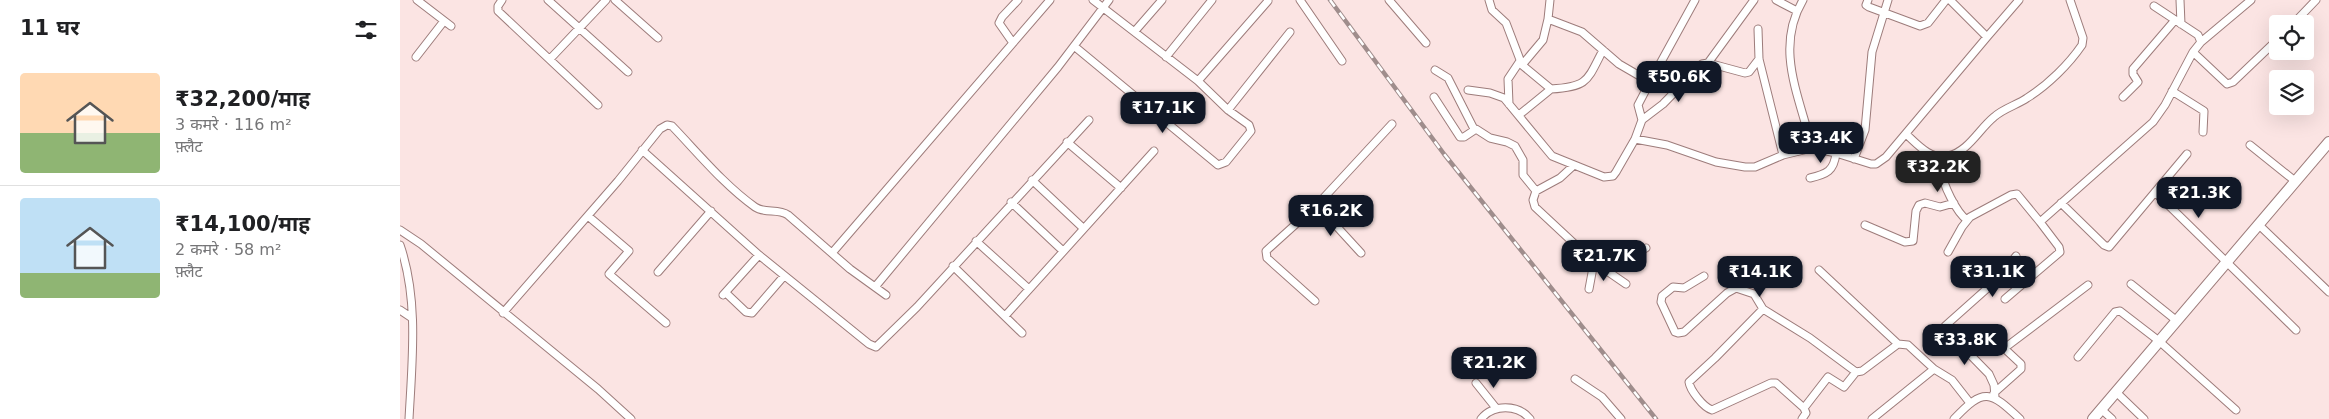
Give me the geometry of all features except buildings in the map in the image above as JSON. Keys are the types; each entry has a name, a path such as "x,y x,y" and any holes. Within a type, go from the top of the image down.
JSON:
{"main road":[{"path":"2093,419 2229,262 2258,224 2329,142"}],"street":[{"path":"418,0 451,26"},
{"path":"502,0 498,6 498,11 598,105"},
{"path":"548,0 628,72"},
{"path":"550,59 606,0"},
{"path":"615,0 658,38"},
{"path":"1013,43 999,23 1018,0"},
{"path":"832,253 1050,0"},
{"path":"1074,46 1218,165 1226,162 1251,131 1250,125 1228,110 1198,81 1093,0"},
{"path":"874,287 1074,46 1109,0"},
{"path":"1135,31 1162,0"},
{"path":"1166,56 1212,0"},
{"path":"1300,0 1342,61"},
{"path":"1389,0 1426,43"},
{"path":"1489,0 1492,10 1506,22 1521,63 1551,88 1570,88 1583,83 1591,74 1604,50"},
{"path":"1510,104 1508,79 1544,40 1550,0"},
{"path":"1642,120 1638,106 1695,0"},
{"path":"1708,63 1754,0"},
{"path":"1776,0 1797,11"},
{"path":"1803,0 1797,11 1789,37 1789,57 1812,148"},
{"path":"1868,0 1866,5 1884,14 1920,26 1928,23 1946,0"},
{"path":"1854,159 1865,130 1872,52 1888,0"},
{"path":"1950,0 1986,37"},
{"path":"1635,139 1668,145 1716,162 1737,166 1755,167 1783,155 1812,148 1836,152 1867,164 1876,164 1906,134 2019,0"},
{"path":"1906,134 1927,153 1947,156 1961,150 1999,113 2027,99 2044,85 2080,48 2083,38 2070,0"},
{"path":"2123,97 2138,82 2133,74 2133,69 2178,22 2180,0"},
{"path":"2040,222 2152,122 2172,91 2193,52 2201,42 2251,0"},
{"path":"2302,15 2316,0"},
{"path":"1198,81 1268,1"},
{"path":"2154,6 2198,35 2201,42"},
{"path":"1548,19 1582,32 1620,64 1650,82"},
{"path":"416,56 444,21"},
{"path":"1758,29 1759,59 1783,155"},
{"path":"1228,110 1290,32"},
{"path":"2193,52 2224,83 2230,84 2269,47"},
{"path":"1468,90 1497,95 1510,104 1552,156 1604,177 1613,176 1635,139 1642,120 1663,104 1699,65 1708,63 1745,73 1749,72 1759,59"},
{"path":"1434,70 1448,78 1474,129 1490,138 1515,146 1522,157 1523,175 1536,191"},
{"path":"1519,115 1551,88"},
{"path":"2172,91 2204,111 2202,132"},
{"path":"1434,97 1460,137 1464,137 1474,129"},
{"path":"642,150 759,255 876,347 911,313 1088,120"},
{"path":"1315,301 1265,255 1266,251 1317,205 1392,124"},
{"path":"503,313 588,216 663,126 672,126 724,180 755,207 765,211 784,212 832,253 886,295"},
{"path":"1067,142 1121,188"},
{"path":"2250,145 2294,181"},
{"path":"1005,316 1154,151"},
{"path":"1810,178 1824,175 1831,170 1836,152"},
{"path":"2061,203 2104,245 2109,247 2187,154"},
{"path":"1947,156 1943,166 1943,176 1954,203 1960,214 1967,220"},
{"path":"1573,166 1560,178 1536,191 1533,200 1535,207 1594,262 1626,284"},
{"path":"1032,180 1083,228"},
{"path":"2155,192 2229,262 2296,330"},
{"path":"1948,252 1967,220 2017,194 2059,247 2060,252 2005,299"},
{"path":"1011,202 1063,251"},
{"path":"1865,225 1905,242 1911,242 1913,241 1916,212 1919,205 1925,203 1940,207 1954,203"},
{"path":"1317,205 1361,253"},
{"path":"658,272 711,211"},
{"path":"588,216 629,251 609,274 666,324"},
{"path":"2258,224 2329,292"},
{"path":"400,230 421,244 598,389 631,419"},
{"path":"976,241 1029,289"},
{"path":"400,245 408,275 412,318 409,419"},
{"path":"1610,273 1626,257 1646,248"},
{"path":"759,255 725,294 746,312 752,313 784,276"},
{"path":"2016,256 2000,277 1945,326 1952,336 1989,374 1994,384 1995,395 2020,419"},
{"path":"1589,289 1594,262"},
{"path":"953,266 1022,333"},
{"path":"1819,270 1898,344 1908,345 1934,369 1952,380 1970,403"},
{"path":"1704,276 1684,288 1673,287 1662,296 1661,302 1675,332 1684,332 1732,290 1741,288 1754,294 1763,309 1810,338 1856,372"},
{"path":"2131,284 2177,321"},
{"path":"1954,419 1970,403 1982,397 1995,395 2021,369 2021,364 2006,350 2006,347 2088,285"},
{"path":"1763,309 1715,358 1690,379 1688,384 1707,408 1712,410 1773,383 1804,408 1806,413 1802,419"},
{"path":"400,310 412,318"},
{"path":"2078,357 2117,311 2123,312 2159,341 2236,410"},
{"path":"1804,408 1828,377 1844,387 1856,372 1862,371 1898,344"},
{"path":"1872,419 1934,369"},
{"path":"1576,379 1602,397 1621,419"},
{"path":"1476,383 1496,408"},
{"path":"2116,392 2144,419"},
{"path":"1481,419 1490,410 1496,408 1519,410 1530,419"},
{"path":"2101,410 2112,419"}],"railway":[{"path":"1330,0 1444,154 1656,419"}]}
